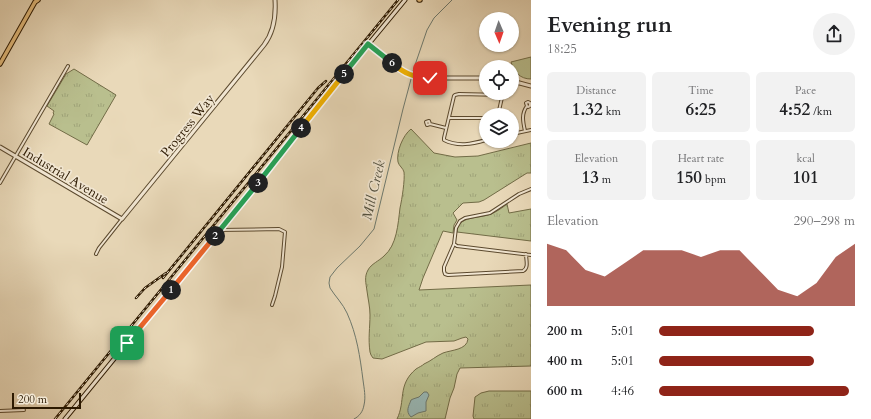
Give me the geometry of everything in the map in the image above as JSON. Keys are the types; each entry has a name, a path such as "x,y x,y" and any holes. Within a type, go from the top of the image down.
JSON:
{"main road":[{"path":"0,64 36,1"}],"street":[{"name":"Progress Way","path":"96,254 99,248 266,42 272,31 276,0"},
{"path":"65,419 405,0"},
{"path":"368,44 401,71 414,77 479,78"},
{"path":"0,184 68,66"},
{"path":"519,83 531,86"},
{"path":"479,94 455,94 444,138 444,140 454,144 473,144 479,142"},
{"path":"525,131 523,117 527,106"},
{"path":"449,118 479,118"},
{"path":"430,124 446,128"},
{"path":"519,132 531,130"},
{"name":"Industrial Avenue","path":"0,148 16,156 122,220"},
{"path":"526,254 527,267 526,270 523,271 448,275 445,274 444,271 444,267 454,244 456,228 462,220 465,218 490,213 531,188"},
{"path":"219,230 279,229 285,232 282,267 272,304"},
{"path":"454,244 457,246 531,255"},
{"path":"0,411 24,410"}],"green space":[{"path":"531,57 531,79 524,78 519,75 519,60"},
{"path":"74,69 116,95 87,145 49,124 54,111 47,106 66,74"},
{"path":"411,129 434,153 455,157 478,156 511,148 519,148 519,146 531,143 531,173 527,173 484,200 479,202 463,203 453,213 457,220 454,225 453,233 443,231 419,290 531,285 531,366 460,368 445,419 397,419 400,412 404,387 410,375 416,369 440,354 458,349 465,345 468,339 466,337 454,341 426,342 382,359 373,358 369,347 370,312 366,275 371,266 382,258 392,246 394,240 404,180 403,169 398,162 398,153 403,139"},
{"path":"507,204 509,213 531,209 531,241 457,232 458,227 465,220 486,216 499,210"},
{"path":"489,391 531,391 531,419 474,419 475,397 481,393"}],"water":[{"path":"424,392 427,392 429,395 426,402 426,411 411,417 408,411 411,400 419,397"}],"waterway":[{"name":"Mill Creek","path":"354,419 362,411 365,399 359,354 356,338 347,313 330,288 330,277 374,229 414,68 427,30 434,18 452,0"}],"railway":[{"path":"55,419 398,0"},
{"path":"163,278 318,88 326,81"},
{"path":"136,298 145,288 166,273"}],"route":[{"path":"127,343 268,170 368,44 405,73 414,77 430,78"}]}
